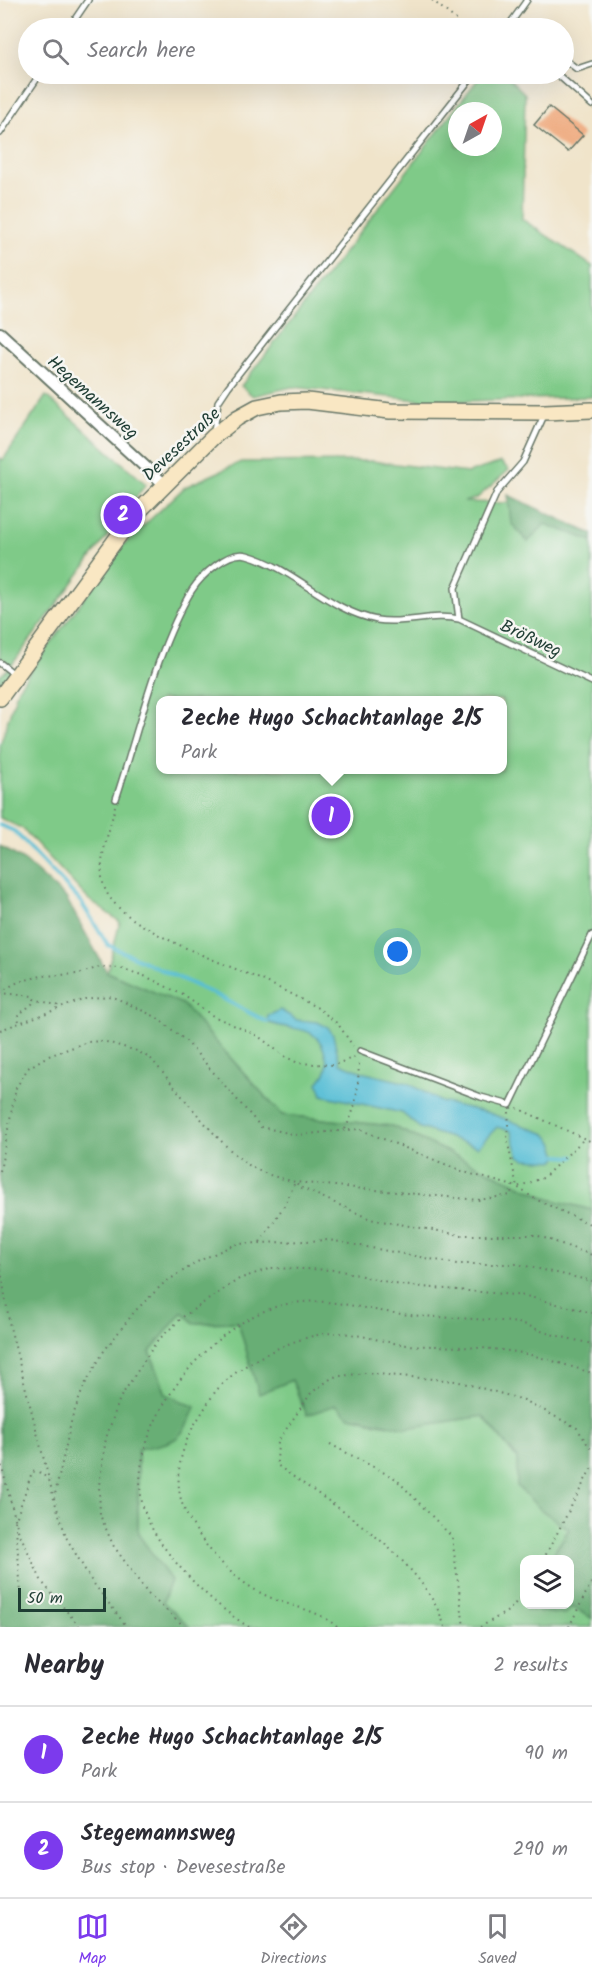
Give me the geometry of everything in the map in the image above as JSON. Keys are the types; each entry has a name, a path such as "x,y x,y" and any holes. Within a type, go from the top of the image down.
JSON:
{"street":[{"name":"Hegemannsweg","path":"0,333 165,485"},
{"name":"Devesestraße","path":"0,698 131,519 213,436 237,418 257,407 281,402 307,401 390,411 592,410"}],"lane":[{"path":"76,18 88,0"},
{"path":"514,18 527,0"},
{"path":"574,66 577,69 592,64"},
{"path":"0,133 33,84"},
{"path":"213,436 218,402 228,387 466,84"},
{"path":"568,84 592,105"},
{"path":"116,799 164,648 193,589 210,570 230,557 245,555 270,564 349,609 376,620 408,622 446,616 459,619 455,588 497,492 523,462 545,412"},
{"name":"Brößweg","path":"459,619 592,682"},
{"path":"0,663 15,675"},
{"path":"360,1052 480,1097 510,1105 592,935"}],"path":[{"path":"432,0 454,18"},
{"path":"116,799 101,868 106,891 118,908 138,923 167,938 318,1008 338,1024 349,1043 360,1052"},
{"path":"0,993 18,982 41,976 78,974 100,967 122,968 147,977 183,995 213,1016 258,1036 284,1056 298,1062 334,1065 358,1056 359,1089 353,1115 345,1129"},
{"path":"0,993 33,996 34,999 64,1007"},
{"path":"1,1028 85,999 108,996 127,1002 156,1017 192,1047 261,1127 297,1135 345,1129 368,1132 464,1172 517,1187 544,1204 592,1225"},
{"path":"20,1022 17,1016 34,999"},
{"path":"0,1172 16,1088 28,1068 46,1057 87,1042 103,1041 137,1051 151,1059 223,1142 250,1167 296,1182 478,1200 511,1195 512,1186"},
{"path":"517,1187 507,1139 510,1105 592,1142"},
{"path":"517,1187 543,1178 584,1139"},
{"path":"260,1242 286,1203 296,1182"},
{"path":"296,1182 302,1188 370,1219 461,1234 536,1235 592,1256"},
{"path":"54,1499 67,1434 84,1386 104,1351 135,1311 164,1283 199,1261 234,1244 329,1240 456,1264 518,1264 592,1281"},
{"path":"0,1264 10,1327 54,1499 67,1539 91,1580 127,1627"},
{"path":"185,1627 148,1594 113,1545 100,1515 99,1485 106,1438 120,1398 157,1341 184,1316 239,1279 271,1268 337,1270 400,1286 515,1294 592,1313"},
{"path":"249,1627 194,1584 150,1524 142,1502 142,1463 149,1434 159,1412 201,1354 256,1315 292,1303 331,1301 406,1315 520,1323 592,1344"},
{"path":"337,1627 317,1614 266,1596 233,1574 208,1547 187,1515 178,1489 179,1462 193,1427 216,1391 238,1371 262,1356 302,1340 331,1333 403,1345 529,1354 592,1373"},
{"path":"445,1627 423,1583 403,1560 277,1465 278,1441 311,1393 333,1377 365,1373 456,1381 524,1400 577,1428 592,1451"},
{"path":"330,1444 396,1479 452,1538 464,1627"},
{"path":"0,1460 15,1522 21,1593"},
{"path":"546,1555 592,1467"},
{"path":"49,1479 37,1471 32,1472 15,1522 42,1582 80,1627"},
{"path":"569,1627 592,1581"},
{"path":"480,1627 508,1611 520,1599"}],"green space":[{"path":"474,84 515,84 525,94 522,219 592,266 592,397 438,402 292,387 253,396 241,386 448,118 448,156 502,156 502,102 460,102"},
{"path":"46,396 146,484 11,666 0,657 0,458 3,460"},
{"path":"372,461 468,473 501,462 509,470 477,498 464,502 514,503 592,541 592,1210 549,1199 392,1126 282,1115 182,1004 107,972 120,922 88,899 23,829 0,818 0,745 18,688 123,545 185,487 241,462"},
{"path":"508,495 592,534 592,541 545,524 528,542 511,523"},
{"path":"11,666 12,673 0,701 0,676"},
{"path":"0,846 25,861 66,898 107,972 182,1004 282,1115 392,1126 549,1199 592,1210 592,1618 574,1608 574,1555 553,1555 569,1529 540,1509 517,1486 517,1458 483,1416 406,1428 349,1416 336,1405 307,1415 292,1380 259,1394 238,1322 194,1323 182,1312 150,1352 166,1394 195,1407 185,1428 175,1439 160,1445 138,1449 138,1534 171,1580 163,1602 190,1627 0,1627"},
{"path":"182,1312 194,1323 238,1322 259,1393 292,1380 303,1407 336,1405 370,1422 388,1425 407,1426 483,1416 517,1459 540,1509 569,1529 553,1555 520,1555 520,1609 574,1608 592,1618 592,1627 190,1627 162,1602 138,1534 138,1449 166,1394 150,1351"},
{"path":"526,1609 570,1609 565,1615"}],"water":[{"path":"280,1010 297,1020 317,1022 328,1027 333,1035 340,1063 365,1073 408,1083 441,1102 489,1113 546,1134 553,1142 558,1156 555,1161 525,1159 519,1156 511,1131 497,1127 478,1147 420,1128 402,1113 322,1095 318,1083 327,1065 322,1046 311,1033 267,1022 268,1016"}],"building":[{"path":"549,107 583,135 568,152 534,125"}],"waterway":[{"path":"0,825 14,831 81,902 108,945 218,996 267,1022"},
{"path":"558,1156 574,1157"}],"place":[{"name":"Stegemannsweg","path":"123,515"},
{"name":"Zeche Hugo Schachtanlage 2/5","path":"331,816"}]}
